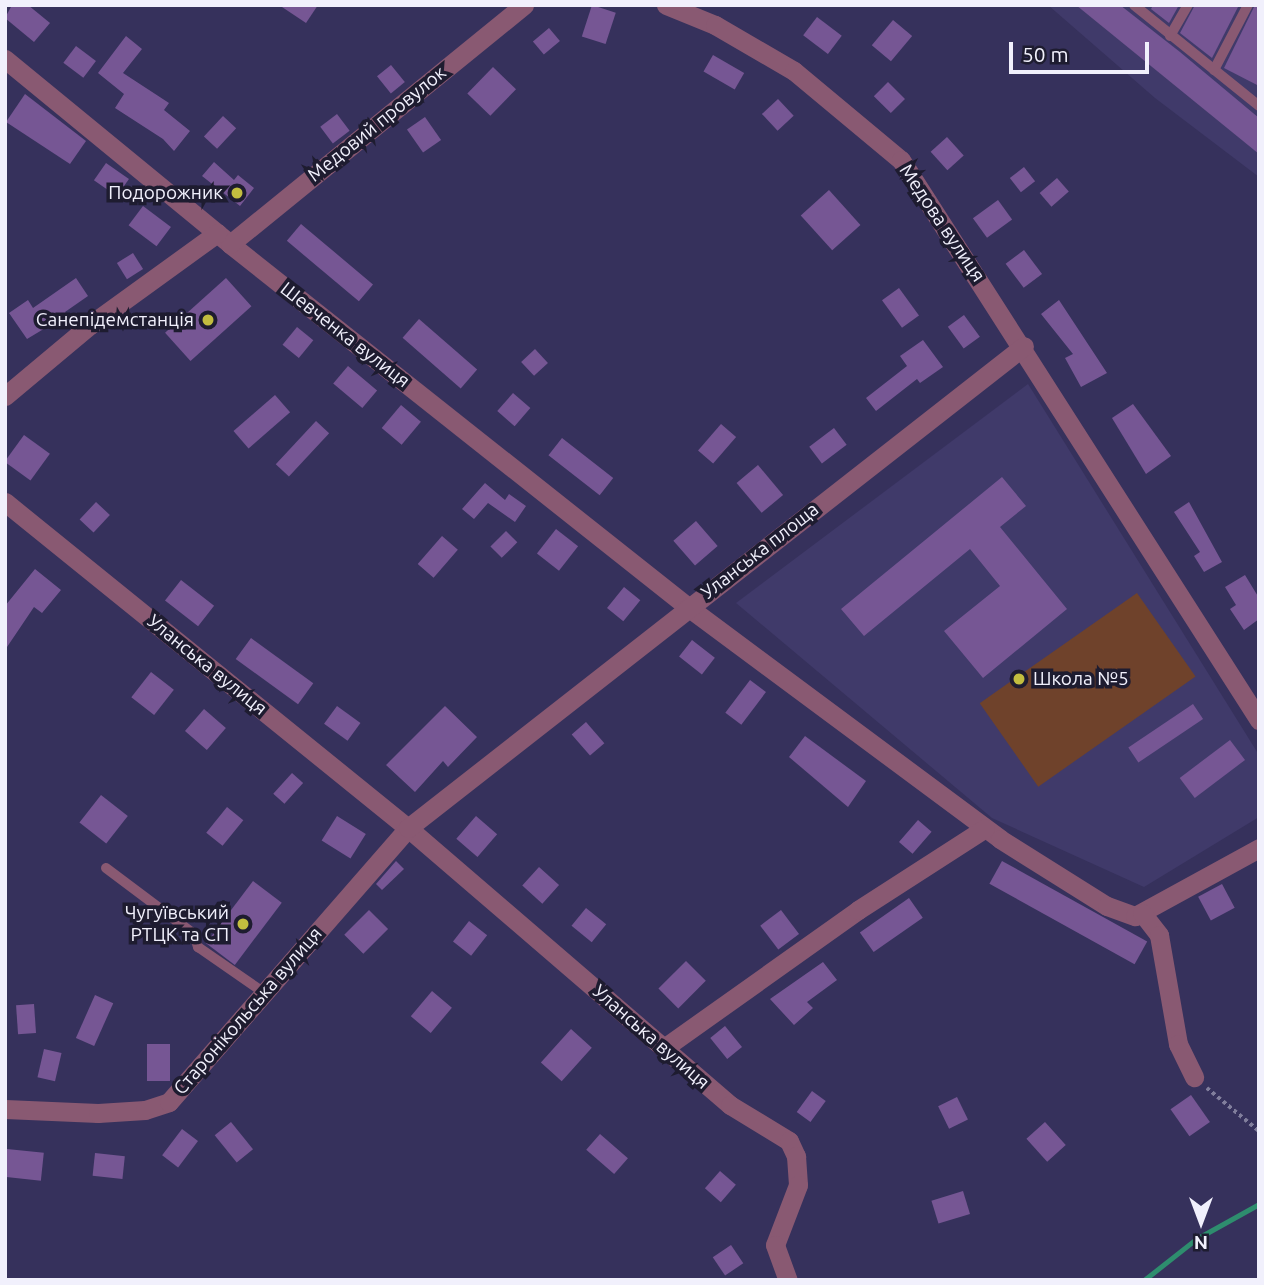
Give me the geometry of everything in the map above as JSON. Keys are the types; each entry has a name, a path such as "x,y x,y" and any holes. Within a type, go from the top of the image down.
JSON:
{"street":[{"name":"Медовий провулок","path":"5,396 90,325 224,238 524,5"},
{"name":"Медова вулиця","path":"666,5 715,25 794,71 901,160 1024,346"},
{"name":"Шевченка вулиця","path":"5,58 224,238 688,607"},
{"name":"Уланська площа","path":"1024,346 688,607 985,828 1108,906 1136,916 1142,913"},
{"path":"1024,346 1259,720"},
{"name":"Уланська вулиця","path":"5,502 408,828 730,1105 789,1141 796,1156 798,1185 775,1245 788,1280"},
{"path":"408,828 688,607"},
{"name":"Старонікольська вулиця","path":"5,1109 98,1113 145,1111 169,1102 408,828"},
{"path":"664,1048 847,918 985,828"},
{"path":"1194,1077 1178,1044 1159,935 1142,913 1259,848"}],"lane":[{"path":"1134,5 1259,106"},
{"path":"1170,36 1188,5"},
{"path":"1214,70 1248,5"},
{"path":"106,868 194,934 198,947 263,992"}],"path":[{"path":"1194,1077 1259,1131"}],"shaded area":[{"path":"1048,5 1259,5 1259,177 1155,98"},
{"name":"Школа №5","path":"1028,384 1259,755 1259,817 1144,887 992,818 736,603"},
{"path":"1137,593 1196,677 1038,787 980,703"}],"building":[{"path":"12,5 28,5 50,23 34,42 5,18"},
{"path":"279,5 318,5 306,23"},
{"path":"592,5 616,13 606,44 582,36"},
{"path":"1076,5 1120,5 1180,52 1259,118 1259,154"},
{"path":"1153,5 1179,5 1169,23 1151,9"},
{"path":"1195,5 1239,5 1212,58 1180,33"},
{"path":"1255,5 1259,5 1259,86 1224,68"},
{"path":"817,17 842,36 828,54 803,35"},
{"path":"893,20 912,36 891,61 872,45"},
{"path":"549,28 560,41 544,55 533,41"},
{"path":"126,36 142,49 123,73 169,103 164,110 190,131 174,151 163,139 115,108 124,94 98,73"},
{"path":"76,46 96,61 83,78 63,63"},
{"path":"713,55 744,73 735,89 704,71"},
{"path":"391,65 405,82 391,93 377,76"},
{"path":"493,67 516,89 490,116 467,94"},
{"path":"888,82 905,99 891,113 874,96"},
{"path":"25,94 86,141 70,164 6,122"},
{"path":"778,99 794,116 778,131 762,114"},
{"path":"337,114 350,131 333,143 320,127"},
{"path":"223,116 236,128 217,149 204,136"},
{"path":"425,117 441,140 423,153 407,130"},
{"path":"947,137 964,156 947,170 931,152"},
{"path":"214,162 234,180 238,175 254,188 240,206 202,176"},
{"path":"106,163 129,179 117,196 94,180"},
{"path":"1024,167 1035,181 1021,192 1010,178"},
{"path":"1057,178 1069,192 1051,207 1040,193"},
{"path":"829,190 860,225 832,250 801,215"},
{"path":"998,200 1012,219 987,238 973,218"},
{"path":"143,206 171,227 157,246 129,225"},
{"path":"301,224 373,284 359,301 287,241"},
{"path":"1024,250 1042,274 1024,288 1006,264"},
{"path":"133,253 143,269 127,279 117,263"},
{"path":"76,278 88,296 65,312 67,315 27,339 9,313 28,300 33,308"},
{"name":"Санепідемстанція","path":"226,278 251,306 190,361 165,333"},
{"path":"899,288 919,316 902,328 882,300"},
{"path":"1059,300 1107,373 1081,387 1065,358 1073,354 1041,314"},
{"path":"964,315 980,337 964,349 948,327"},
{"path":"419,319 477,370 461,388 403,338"},
{"path":"297,327 313,340 299,358 283,345"},
{"path":"923,340 943,367 920,383 917,379 876,411 866,398 907,366 900,356"},
{"path":"535,349 548,363 534,376 521,362"},
{"path":"348,366 377,390 362,408 333,384"},
{"path":"513,393 530,408 515,426 497,411"},
{"path":"275,395 290,412 249,448 233,431"},
{"path":"1133,404 1171,456 1146,474 1112,418"},
{"path":"401,405 421,422 402,445 382,428"},
{"path":"316,421 329,433 289,476 276,464"},
{"path":"721,424 736,437 713,464 698,450"},
{"path":"834,428 847,445 822,463 809,447"},
{"path":"24,435 50,454 30,481 5,462"},
{"path":"562,438 613,478 600,495 548,455"},
{"path":"758,465 783,495 762,513 737,483"},
{"path":"1002,477 1026,506 1000,527 1067,609 983,678 944,631 1000,586 970,549 864,636 841,609"},
{"path":"485,483 505,500 509,494 526,506 515,522 488,503 474,519 462,509"},
{"path":"96,502 110,515 94,533 80,520"},
{"path":"1189,502 1222,562 1204,572 1194,556 1200,552 1174,512"},
{"path":"696,521 718,546 695,566 673,541"},
{"path":"556,529 578,546 559,571 537,553"},
{"path":"506,531 517,542 502,558 490,547"},
{"path":"442,536 458,550 434,578 418,564"},
{"path":"35,569 61,590 42,613 34,607 5,650 5,606"},
{"path":"1245,575 1259,598 1259,619 1244,630 1230,609 1236,605 1225,587"},
{"path":"181,580 214,606 198,626 165,600"},
{"path":"624,587 640,600 623,621 607,608"},
{"path":"251,638 313,683 298,704 236,659"},
{"path":"692,640 715,658 702,674 679,657"},
{"path":"151,672 174,690 154,715 131,697"},
{"path":"750,680 766,692 741,725 725,713"},
{"path":"1193,704 1203,719 1138,763 1128,748"},
{"path":"337,706 360,723 348,741 324,724"},
{"path":"445,706 477,737 448,767 443,761 415,792 386,765"},
{"path":"204,709 226,728 207,750 185,731"},
{"path":"586,722 604,743 590,756 572,734"},
{"path":"805,736 866,781 848,807 789,757"},
{"path":"1230,740 1245,760 1195,798 1180,778"},
{"path":"292,773 303,783 284,804 273,794"},
{"path":"101,795 128,816 106,844 79,823"},
{"path":"227,807 243,820 223,846 206,833"},
{"path":"337,816 366,834 350,859 322,841"},
{"path":"476,816 497,834 477,857 456,839"},
{"path":"918,820 932,832 913,854 899,842"},
{"path":"396,861 404,869 382,890 376,884"},
{"path":"1002,861 1147,941 1135,964 989,884"},
{"path":"539,867 559,885 542,904 522,886"},
{"name":"Чугуївський РТЦК та СП","path":"253,881 282,903 235,965 206,943"},
{"path":"1222,884 1235,908 1211,921 1198,897"},
{"path":"909,898 923,918 874,952 860,932"},
{"path":"586,908 606,924 592,942 572,926"},
{"path":"369,910 388,929 363,954 344,935"},
{"path":"781,910 799,934 778,950 760,926"},
{"path":"469,921 487,935 471,956 453,941"},
{"path":"686,961 706,981 678,1008 658,989"},
{"path":"823,962 837,980 807,1002 813,1008 794,1025 770,999"},
{"path":"432,991 452,1008 431,1033 411,1016"},
{"path":"95,995 113,1003 94,1046 76,1038"},
{"path":"34,1004 36,1033 18,1034 16,1005"},
{"path":"725,1026 742,1047 727,1059 710,1038"},
{"path":"571,1029 592,1048 562,1081 541,1062"},
{"path":"147,1044 170,1044 170,1081 147,1081"},
{"path":"44,1049 62,1053 55,1081 37,1077"},
{"path":"812,1091 826,1101 810,1122 797,1112"},
{"path":"1191,1095 1210,1122 1189,1136 1171,1109"},
{"path":"957,1097 968,1119 949,1129 938,1106"},
{"path":"231,1122 253,1149 237,1162 215,1135"},
{"path":"1045,1122 1066,1145 1047,1162 1026,1139"},
{"path":"182,1129 198,1141 178,1167 162,1155"},
{"path":"600,1134 628,1158 614,1174 586,1150"},
{"path":"7,1149 44,1153 41,1181 5,1177"},
{"path":"95,1153 125,1156 122,1179 93,1176"},
{"path":"720,1171 736,1185 721,1202 705,1188"},
{"path":"963,1191 970,1214 938,1224 931,1201"},
{"path":"731,1245 743,1263 725,1276 713,1257"}],"waterway":[{"path":"1144,1280 1196,1239 1259,1204"}],"place":[{"name":"Подорожник","path":"237,193"},
{"name":"Санепідемстанція","path":"208,320"},
{"name":"Школа №5","path":"1019,679"},
{"name":"Чугуївський РТЦК та СП","path":"243,924"}]}
